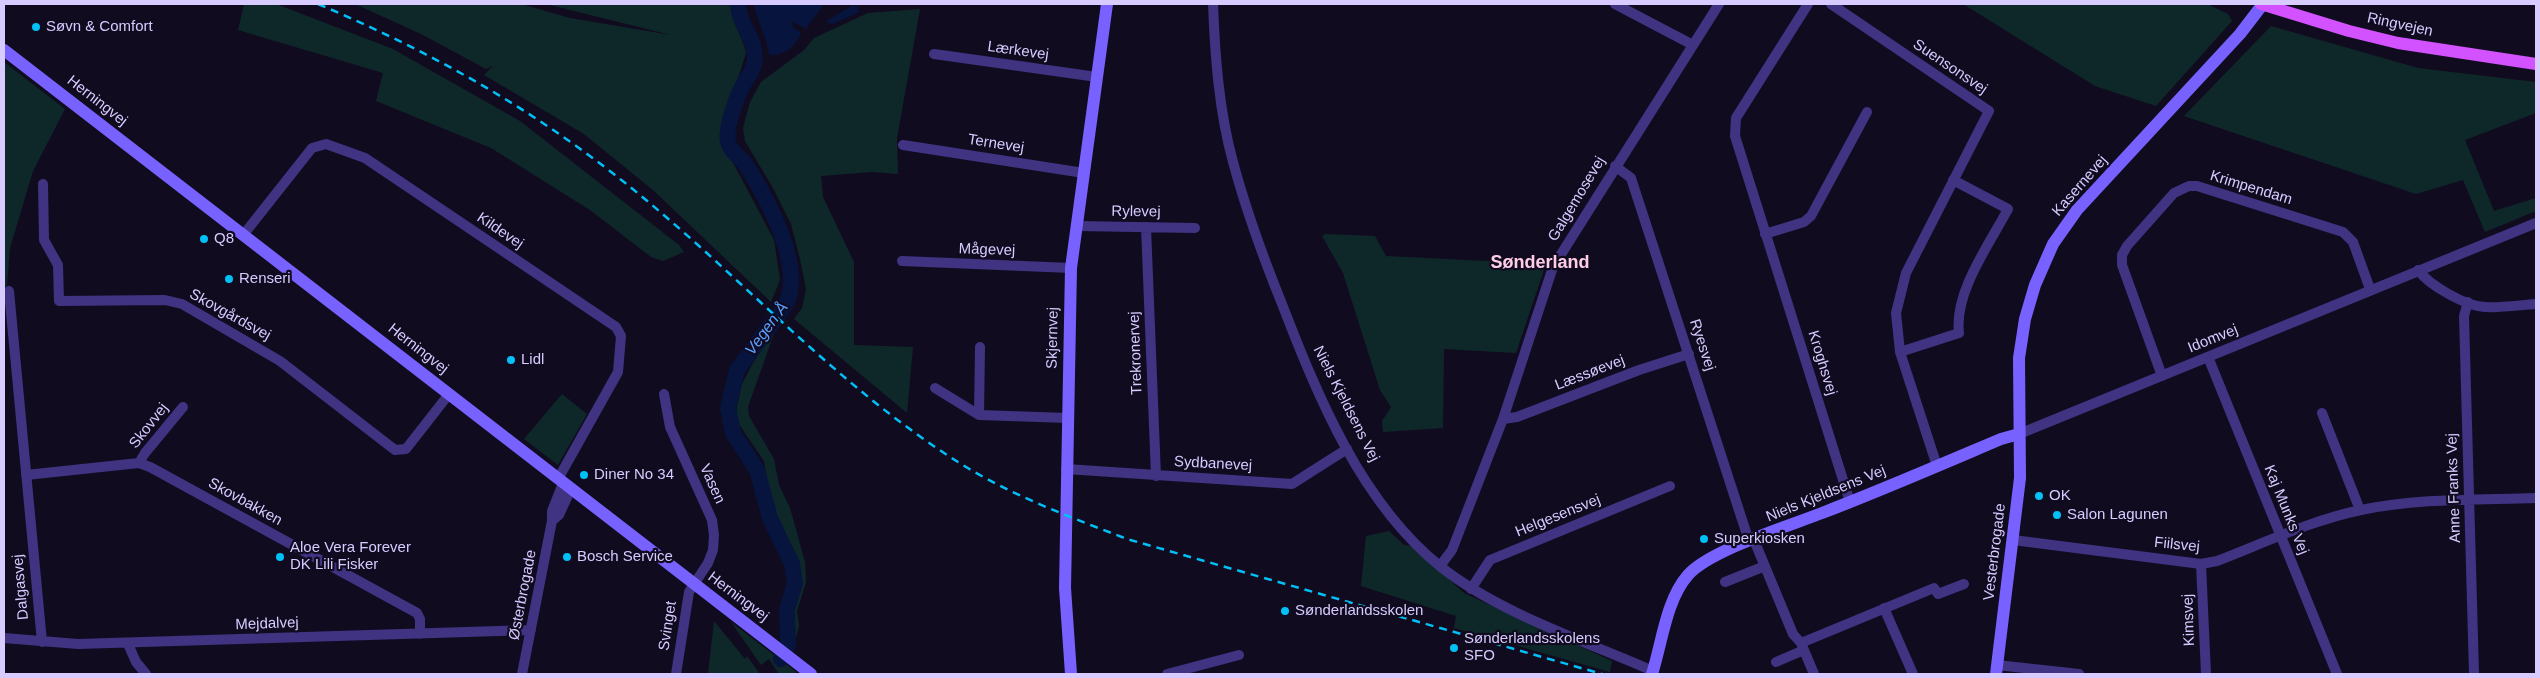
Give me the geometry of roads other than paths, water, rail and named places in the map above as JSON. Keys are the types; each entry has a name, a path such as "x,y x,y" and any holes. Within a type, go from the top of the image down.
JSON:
{"main road":[{"name":"Ringvejen","path":"2262,4 2349,31 2398,43 2536,64"}],"street":[{"name":"Skjernvej","path":"1071,674 1065,588 1071,268 1106,4"},
{"name":"Niels Kjeldsens Vej","path":"1213,4 1216,64 1232,160 1256,240 1307,371 1347,449 1390,514 1440,566 1471,589 1501,605 1653,673 1675,597 1681,584 1689,574 1702,564 1752,541 2001,438 2019,434"},
{"path":"1614,4 1693,45"},
{"name":"Galgemosevej","path":"1440,566 1452,550 1503,419 1553,267 1719,4"},
{"name":"Kroghsvej","path":"1808,4 1736,118 1735,136 1850,502"},
{"name":"Suensonsvej","path":"1831,4 1988,112 1906,273 1896,313 1900,352 1937,466"},
{"name":"Kasernevej","path":"2019,434 2019,358 2025,319 2035,285 2053,244 2077,210 2240,34 2262,4"},
{"name":"Herningvej","path":"4,50 244,234 809,674"},
{"name":"Lærkevej","path":"934,54 1097,77"},
{"path":"1766,234 1804,222 1811,216 1867,112"},
{"name":"Kildevej","path":"244,234 312,148 326,144 365,158 616,327 621,336 618,372 564,483"},
{"name":"Ternevej","path":"903,145 1084,173"},
{"name":"Ryesvej","path":"1615,166 1632,178 1752,541 1765,566 1793,634 1802,647 1814,674"},
{"path":"1900,352 1959,333 1958,319 1965,291 2008,208 1953,180"},
{"name":"Skovgårdsvej","path":"43,184 44,240 58,265 59,301 165,300 182,304 280,361 395,450 406,449 449,394"},
{"name":"Krimpendam","path":"2162,376 2122,265 2122,255 2127,246 2174,193 2183,188 2197,186 2344,232 2353,242 2370,290"},
{"name":"Idomvej","path":"2019,434 2536,222"},
{"name":"Rylevej","path":"1077,226 1195,228"},
{"name":"Trekronervej","path":"1146,228 1156,476"},
{"name":"Mågevej","path":"902,261 1071,268"},
{"path":"2418,270 2426,281 2468,302 2484,307 2536,304"},
{"name":"Dalgasvej","path":"10,291 7,309 42,642"},
{"name":"Anne Franks Vej","path":"2468,302 2464,316 2474,674"},
{"path":"979,415 980,347"},
{"name":"Læssøevej","path":"1503,419 1518,417 1639,370 1689,354"},
{"name":"Kaj Munks Vej","path":"2208,357 2337,674"},
{"path":"935,388 979,415 1068,418"},
{"name":"Vasen","path":"664,394 670,427 712,520 714,535 708,563 695,585"},
{"name":"Skovvej","path":"139,463 183,407"},
{"path":"2322,413 2360,510"},
{"name":"Vesterbrogade","path":"1996,670 2020,478 2019,434"},
{"name":"Sydbanevej","path":"1066,469 1292,484 1347,449"},
{"path":"26,476 139,463"},
{"name":"Skovbakken","path":"139,463 417,613 420,619 420,634"},
{"name":"Østerbrogade","path":"522,674 552,520 559,515 564,483"},
{"name":"Helgesensvej","path":"1471,589 1490,560 1670,486"},
{"name":"Fiilsvej","path":"2013,540 2202,564 2217,561 2280,536 2360,510 2406,502 2536,498"},
{"name":"Kimsvej","path":"2202,564 2206,674"},
{"path":"1725,582 1765,566"},
{"path":"1776,662 1802,647 1884,608 1934,588 1938,594 1964,584"},
{"name":"Svinget","path":"676,674 689,592 695,585"},
{"path":"1884,608 1913,674"},
{"name":"Mejdalvej","path":"4,638 78,644 128,644 531,630"},
{"path":"128,644 136,662 146,674"},
{"path":"1167,674 1239,655"},
{"path":"1996,670 2079,674"}],"water":[{"path":"754,4 824,4 806,29 792,21 793,27 801,33 789,50 780,54 769,55"},
{"path":"853,5 858,7 859,12 833,24 827,23 828,20"}],"waterway":[{"name":"Vegen Å","path":"738,4 739,12 754,48 755,56 751,73 743,84 732,114 727,137 729,146 746,165 773,214 787,253 791,273 790,290 785,306 737,370 728,408 733,433 757,470 770,518 792,564 795,583 787,610 788,645 781,659"}],"railway":[{"path":"318,4 358,21 435,59 509,102 580,149 658,210 867,396 958,462 998,485 1041,505 1127,539 1602,674"}],"place":[{"name":"Søvn & Comfort","path":"36,27"},
{"name":"Q8","path":"204,239"},
{"name":"Renseri","path":"229,279"},
{"name":"Lidl","path":"511,360"},
{"name":"Diner No 34","path":"584,475"},
{"name":"OK","path":"2039,496"},
{"name":"Salon Lagunen","path":"2057,515"},
{"name":"Superkiosken","path":"1704,539"},
{"name":"Aloe Vera Forever DK Lili Fisker","path":"280,557"},
{"name":"Bosch Service","path":"567,557"},
{"name":"Sønderlandsskolen","path":"1285,611"},
{"name":"Sønderlandsskolens SFO","path":"1454,648"}],"district":[{"name":"Sønderland","path":"1540,263"}]}
